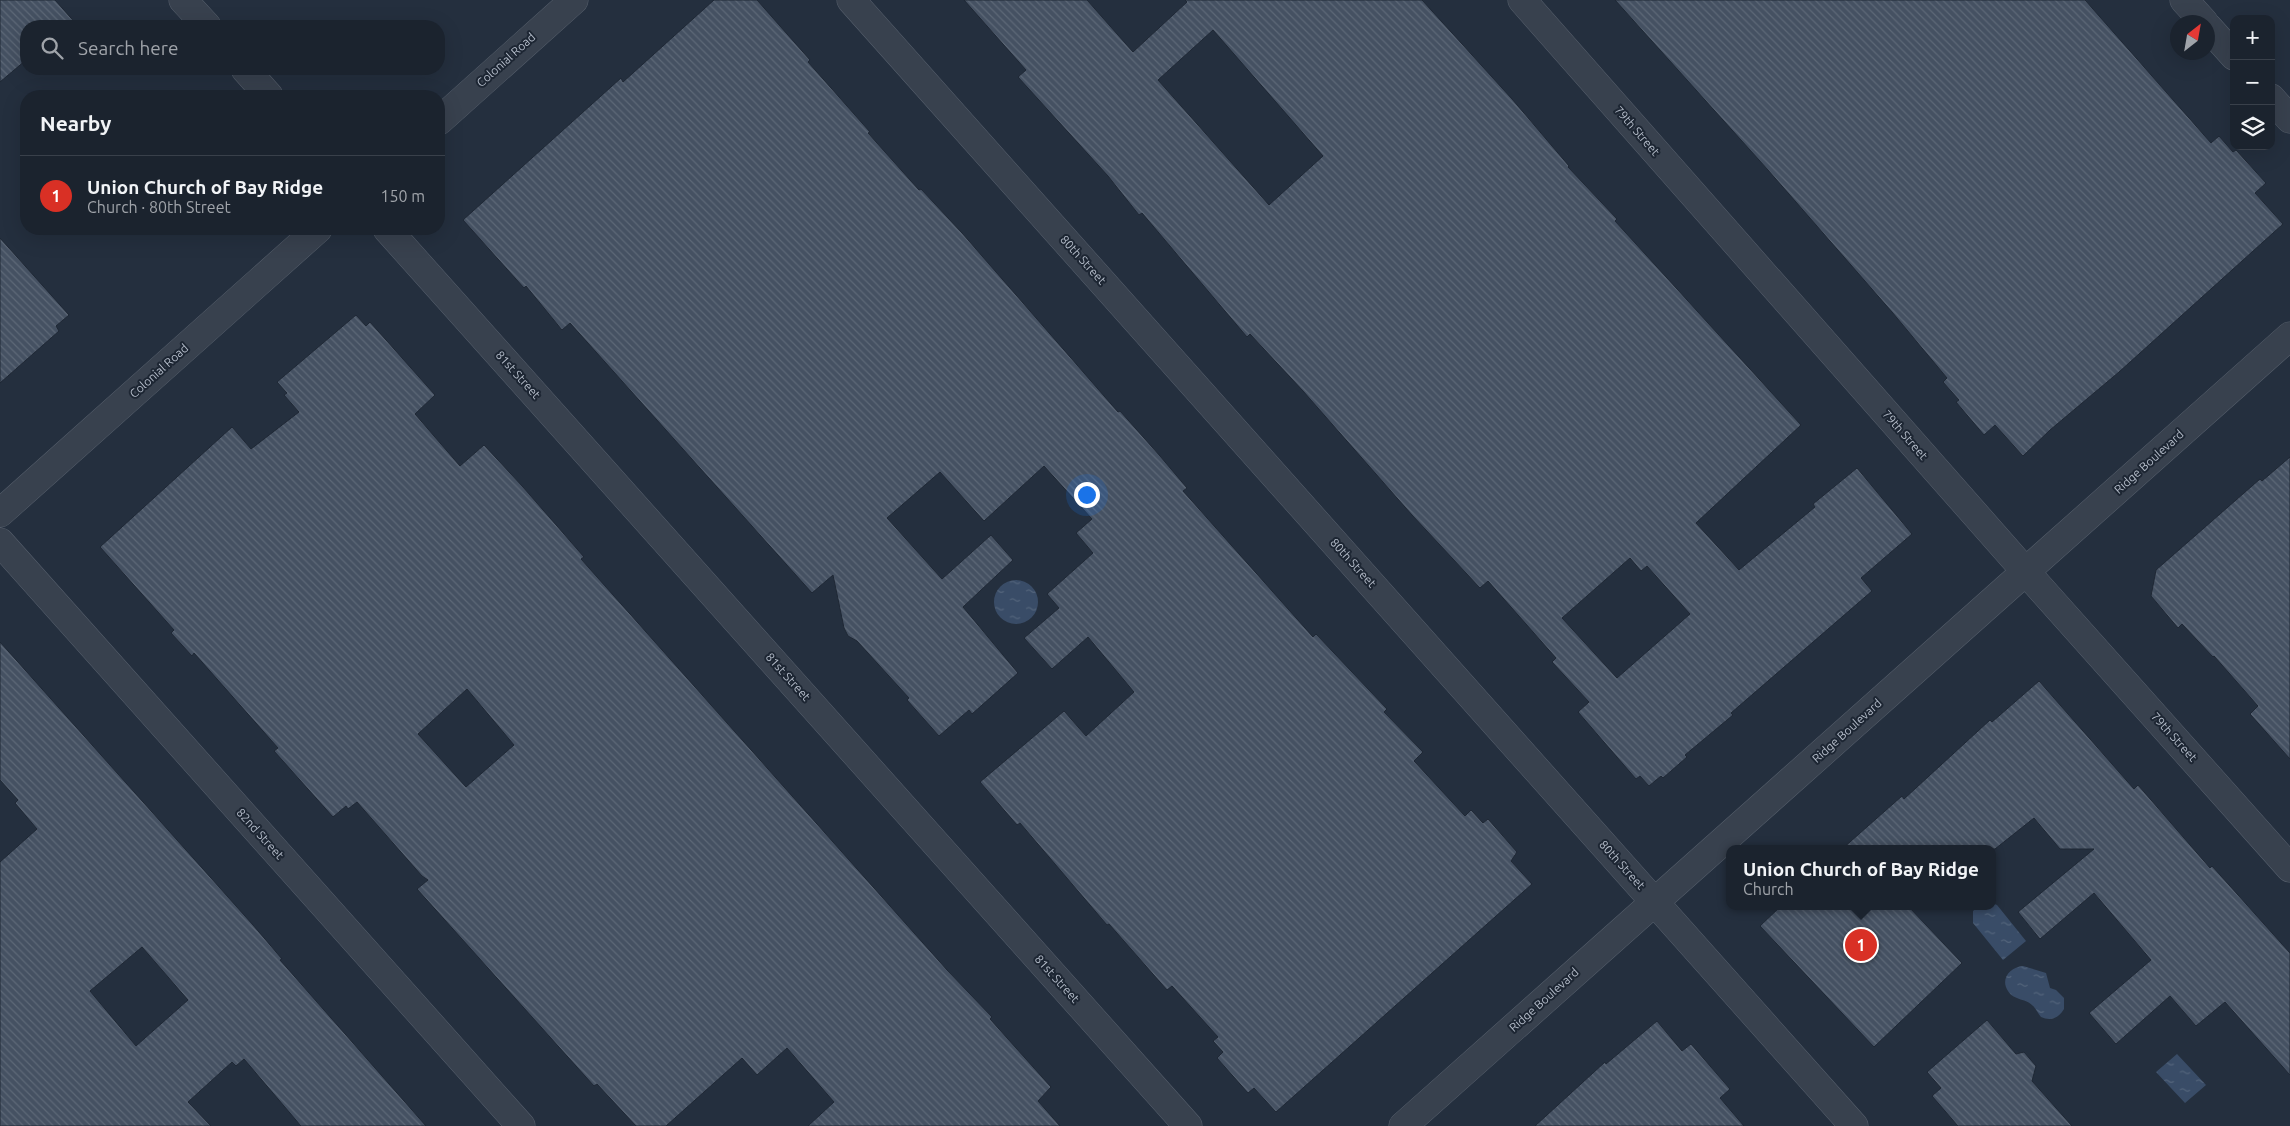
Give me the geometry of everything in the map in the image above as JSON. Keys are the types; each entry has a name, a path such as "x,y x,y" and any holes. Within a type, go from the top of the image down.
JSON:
{"street":[{"path":"184,0 202,20"},
{"name":"Colonial Road","path":"445,116 574,0"},
{"name":"80th Street","path":"850,0 1854,1126"},
{"name":"79th Street","path":"1522,0 2026,572 2290,868"},
{"path":"2184,0 2198,15"},
{"path":"2215,35 2230,52"},
{"path":"250,75 264,90"},
{"path":"2275,102 2290,119"},
{"name":"Colonial Road","path":"0,513 311,235"},
{"name":"81st Street","path":"392,235 1188,1126"},
{"name":"Ridge Boulevard","path":"1403,1126 2290,336"},
{"name":"82nd Street","path":"0,542 521,1126"}],"water":[{"path":"1012,580 1020,580 1032,586 1038,602 1032,618 1020,624 1012,624 1000,618 994,606 994,598 1000,586"},
{"path":"1997,905 2026,941 2003,960 1973,923 1973,911 1996,910"},
{"path":"2023,966 2046,973 2050,988 2056,990 2064,998 2064,1009 2056,1017 2048,1019 2041,1017 2031,1004 2008,991 2005,982 2008,974 2010,971"},
{"path":"2177,1054 2206,1085 2185,1103 2156,1072"}],"building":[{"path":"0,0 55,0 73,20 20,20 20,65 0,82"},
{"path":"714,0 757,0 810,60 808,62 870,132 868,133 919,190 921,189 962,233 1118,412 1120,411 1160,456 1187,488 1183,491 1313,637 1316,634 1387,709 1384,712 1423,752 1414,761 1465,816 1471,810 1483,823 1488,819 1517,852 1511,861 1532,884 1276,1112 1254,1088 1248,1093 1217,1058 1223,1052 1213,1041 1218,1037 1172,986 1167,990 1109,924 1107,925 1020,823 1017,825 980,782 1064,711 1086,736 1134,692 1088,637 1052,669 1024,638 1059,608 1047,594 1093,553 1076,533 1092,519 1044,466 984,521 940,472 887,518 942,579 991,535 1013,560 963,607 1018,673 972,714 969,710 939,736 907,700 909,698 857,641 848,636 844,628 833,575 812,593 570,323 562,330 526,286 524,288 463,220 621,78 623,82"},
{"path":"964,0 1087,0 1133,52 1187,2 1185,0 1422,0 1512,99 1568,167 1617,219 1615,221 1801,425 1696,523 1739,570 1815,507 1813,504 1857,468 1912,534 1861,578 1872,591 1731,713 1733,715 1685,755 1687,757 1663,778 1661,776 1649,786 1640,776 1636,779 1578,712 1589,702 1552,662 1556,658 1488,581 1480,588 1412,515 1303,391 1250,334 1247,337 1142,213 1139,215 1108,176 1018,77 1026,70","holes":["1213,30 1323,156 1269,205 1158,80","1630,558 1641,571 1647,566 1690,614 1617,678 1562,618"]},
{"path":"1615,0 2085,0 2211,143 2219,136 2230,150 2233,152 2236,150 2266,183 2255,193 2283,224 2023,456 1995,425 1984,435 1956,402 1959,400 1943,382 1947,378 1768,170"},
{"path":"0,238 69,315 56,326 59,331 0,383"},
{"path":"356,315 366,326 370,322 435,395 415,414 460,466 484,445 523,487 584,557 581,559 947,970 992,1017 990,1019 1051,1087 1038,1101 1060,1126 808,1126 834,1102 787,1048 757,1075 742,1058 666,1126 636,1126 597,1084 594,1086 417,889 428,880 422,876 357,802 348,809 346,806 333,817 274,751 278,748 194,653 192,656 171,633 174,630 100,547 232,427 251,449 299,412 284,395 287,393 277,382","holes":["467,689 514,745 466,787 418,734"]},
{"path":"2290,457 2290,759 2250,714 2258,706 2214,656 2182,624 2178,628 2151,596 2156,570 2260,479 2262,481"},
{"path":"0,642 253,925 282,959 280,960 426,1126 301,1126 244,1059 236,1066 232,1062 188,1102 211,1126 0,1126 0,862 37,829 15,803 18,800 0,780","holes":["142,947 188,1000 136,1046 90,991"]},
{"path":"2039,681 2134,789 2138,785 2210,868 2212,866 2290,953 2290,1075 2225,1002 2196,1026 2170,996 2116,1044 2089,1013 2151,960 2094,893 2040,939 2018,912 2094,849 2060,849 2034,818 1996,848 1996,845 1847,845 1902,796 1904,799 1990,720 1992,722"},
{"path":"1777,910 1912,910 1962,963 1874,1047 1760,926"},
{"path":"1987,1020 2016,1054 2024,1052 2036,1066 2032,1081 2072,1126 1958,1126 1932,1096 1941,1088 1927,1072"},
{"path":"1657,1021 1682,1051 1691,1044 1730,1089 1720,1098 1744,1126 1535,1126 1605,1062 1606,1064"}],"place":[{"name":"Union Church of Bay Ridge","path":"1861,945"}]}
